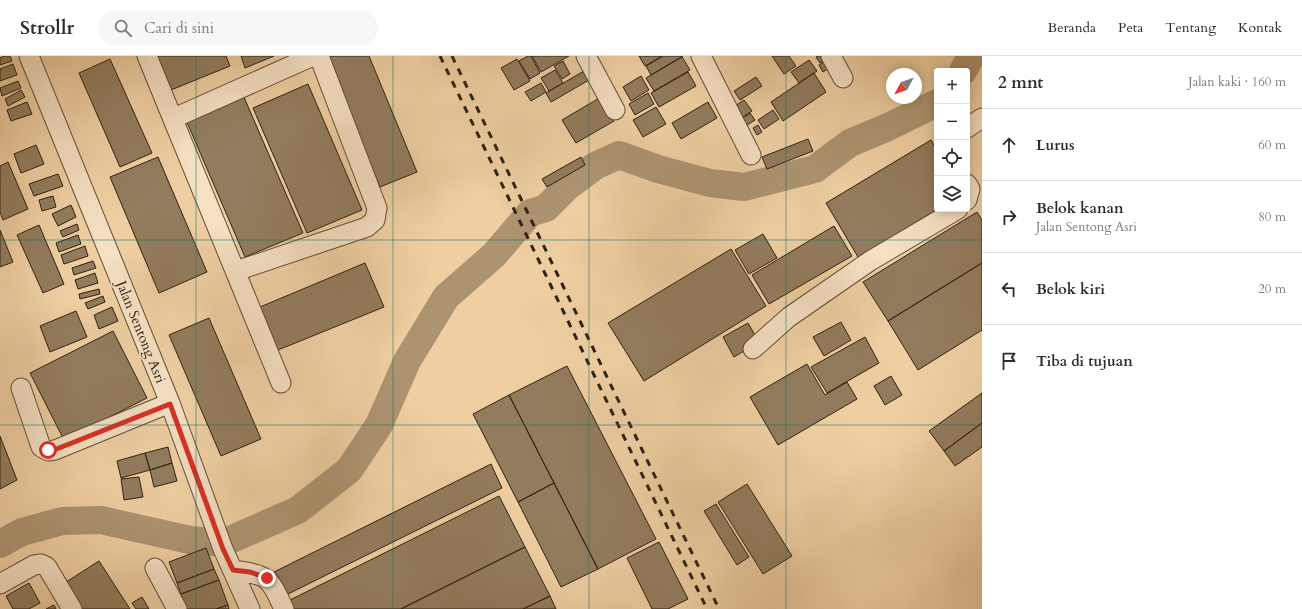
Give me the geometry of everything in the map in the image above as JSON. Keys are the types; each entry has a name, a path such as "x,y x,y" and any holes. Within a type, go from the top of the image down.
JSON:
{"street":[{"name":"Jalan Sentong Asri","path":"29,56 170,404 223,549 250,609"},
{"path":"147,56 174,118 281,383"},
{"path":"174,118 313,56"},
{"path":"236,271 367,227 375,220 377,208 319,56"},
{"path":"586,56 615,110"},
{"path":"701,56 751,155"},
{"path":"831,56 843,78"},
{"path":"970,126 982,118"},
{"path":"754,349 789,317 870,261 953,212"},
{"path":"21,388 41,447 48,450 54,450 170,404"},
{"path":"0,584 34,565 41,564 47,568 72,609"},
{"path":"155,568 177,609"},
{"path":"233,570 250,572 267,578 274,588 284,609"}],"building":[{"path":"10,56 12,61 0,65 0,58"},
{"path":"157,56 226,56 230,66 171,90"},
{"path":"241,56 274,56 245,68"},
{"path":"325,56 369,56 417,172 380,187"},
{"path":"531,56 540,73 530,79 519,61"},
{"path":"532,56 569,56 541,72"},
{"path":"639,56 662,56 645,66"},
{"path":"663,56 683,56 651,75 646,66"},
{"path":"772,56 789,56 796,66 784,74"},
{"path":"682,57 690,70 654,91 646,78"},
{"path":"816,57 830,57 820,63"},
{"path":"110,59 152,153 120,167 79,73"},
{"path":"517,59 530,81 514,90 501,68"},
{"path":"828,59 833,65 823,72 819,65"},
{"path":"809,60 817,71 799,83 791,72"},
{"path":"563,61 570,74 562,79 554,66"},
{"path":"13,64 17,75 0,81 0,69"},
{"path":"555,70 563,83 549,91 541,78"},
{"path":"584,71 589,80 551,102 546,93"},
{"path":"688,72 696,86 659,107 651,93"},
{"path":"814,73 826,92 783,121 771,102"},
{"path":"641,76 649,90 631,101 623,87"},
{"path":"756,77 762,86 740,100 734,91"},
{"path":"18,81 21,88 2,96 0,88"},
{"path":"541,83 546,92 531,101 525,92"},
{"path":"308,84 362,210 307,233 253,108"},
{"path":"21,90 25,97 8,106 5,99"},
{"path":"648,93 654,104 635,115 629,104"},
{"path":"243,95 303,233 245,257 186,120"},
{"path":"601,97 614,121 576,143 562,120"},
{"path":"744,100 752,111 736,121 729,110"},
{"path":"27,102 32,114 11,121 7,110"},
{"path":"708,102 717,118 681,139 672,123"},
{"path":"656,107 666,124 643,137 633,120"},
{"path":"773,110 779,119 764,129 758,120"},
{"path":"750,113 755,120 741,129 736,123"},
{"path":"758,125 762,132 757,135 753,128"},
{"path":"808,139 813,151 767,169 762,157"},
{"path":"931,140 934,145 934,211 858,257 826,203"},
{"path":"36,145 44,164 21,173 14,154"},
{"path":"158,157 207,272 159,293 110,177"},
{"path":"581,157 585,165 547,187 542,179"},
{"path":"8,162 28,209 3,220 0,212 0,166"},
{"path":"58,174 63,186 34,196 29,184"},
{"path":"53,196 56,207 42,211 39,200"},
{"path":"71,205 76,217 58,226 52,214"},
{"path":"977,212 982,220 982,263 888,321 863,282"},
{"path":"77,224 79,230 63,237 60,231"},
{"path":"39,225 64,284 43,293 17,235"},
{"path":"834,226 852,256 769,304 752,275"},
{"path":"0,230 13,262 0,267"},
{"path":"763,234 777,258 749,274 735,250"},
{"path":"78,235 81,244 59,252 56,243"},
{"path":"85,246 88,256 64,264 61,255"},
{"path":"731,249 766,306 644,381 608,323"},
{"path":"93,261 96,268 74,275 72,268"},
{"path":"365,263 384,307 278,350 260,307"},
{"path":"982,263 982,330 918,370 888,321"},
{"path":"95,273 98,283 78,289 75,280"},
{"path":"99,289 100,294 80,299 79,294"},
{"path":"103,296 105,302 88,309 85,303"},
{"path":"112,307 118,321 99,329 94,315"},
{"path":"76,311 87,337 50,352 40,326"},
{"path":"209,318 261,439 221,456 169,335"},
{"path":"841,322 851,340 824,356 813,337"},
{"path":"748,323 759,342 734,357 723,337"},
{"path":"113,331 147,398 64,440 30,373"},
{"path":"865,337 879,363 827,393 811,367"},
{"path":"807,364 825,395 847,382 857,399 778,445 750,397"},
{"path":"567,366 656,539 598,569 509,395"},
{"path":"891,376 902,395 885,405 874,386"},
{"path":"982,393 982,423 944,451 929,431"},
{"path":"509,395 554,483 518,502 473,414"},
{"path":"982,423 982,447 955,466 944,451"},
{"path":"0,436 17,480 0,489"},
{"path":"168,447 172,463 150,470 145,453"},
{"path":"145,453 150,470 121,478 117,461"},
{"path":"172,463 177,481 154,487 150,470"},
{"path":"491,464 502,488 286,595 274,572"},
{"path":"139,477 143,497 124,500 121,479"},
{"path":"554,483 598,569 561,587 518,502"},
{"path":"747,484 792,556 763,574 718,502"},
{"path":"499,496 525,547 401,609 287,609 284,603"},
{"path":"716,504 749,557 737,565 704,511"},
{"path":"659,542 688,599 668,609 652,609 627,558"},
{"path":"525,547 550,596 523,609 401,609"},
{"path":"206,548 214,569 177,583 169,562"},
{"path":"99,561 130,609 79,609 63,584"},
{"path":"214,569 219,580 181,594 177,583"},
{"path":"219,580 228,605 216,609 186,609 181,594"},
{"path":"29,583 40,603 29,609 13,609 6,596"},
{"path":"550,596 556,609 523,609"},
{"path":"142,597 149,609 136,609 132,603"},
{"path":"54,605 56,609 46,609"},
{"path":"228,605 229,609 216,609"}],"waterway":[{"path":"965,68 971,56"},
{"path":"0,544 22,532 62,521 101,520 190,540 223,543 298,510 349,470 379,425 407,361 446,297 494,255 530,213 546,208 567,187 595,166 619,155 658,169 710,183 744,187 815,169 850,143 888,127 935,104"}],"railway":[{"path":"440,56 707,609"},
{"path":"452,56 719,609"}],"route":[{"path":"48,450 54,450 170,404 206,505 233,570 250,572 267,578"}]}
